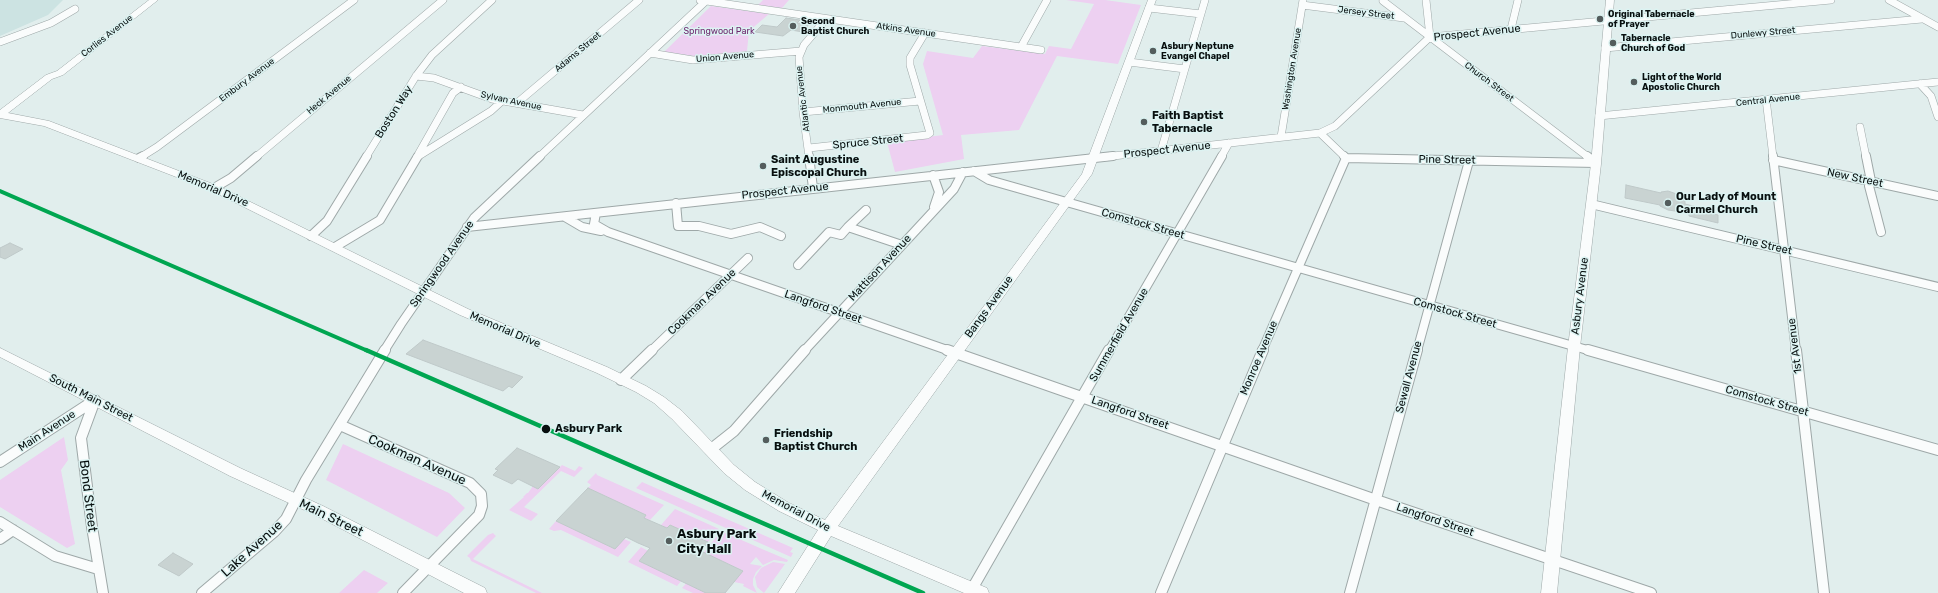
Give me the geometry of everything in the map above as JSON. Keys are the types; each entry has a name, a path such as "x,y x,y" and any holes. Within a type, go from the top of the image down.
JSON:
{"street":[{"name":"Corlies Avenue","path":"0,115 49,77 60,73 154,0"},
{"name":"Embury Avenue","path":"139,158 157,148 354,0"},
{"name":"Heck Avenue","path":"214,188 231,178 443,0"},
{"name":"Boston Way","path":"311,236 327,221 416,76 432,55 492,0"},
{"name":"Adams Street","path":"517,103 639,0"},
{"name":"Atkins Avenue","path":"704,0 1041,50"},
{"name":"Springwood Avenue","path":"296,501 306,480 422,291 474,218 650,53 704,0"},
{"path":"1021,47 1047,0"},
{"path":"1161,151 1205,0"},
{"path":"1426,0 1430,37"},
{"path":"1510,29 1518,0"},
{"name":"Asbury Avenue","path":"1549,593 1574,346 1596,163 1610,0"},
{"name":"Prospect Avenue","path":"467,227 1320,133 1335,126 1430,37 1831,0"},
{"path":"1889,0 1938,28"},
{"name":"Church Street","path":"1383,1 1596,163"},
{"name":"Jersey Street","path":"1303,3 1406,18"},
{"name":"Washington Avenue","path":"1281,137 1303,3"},
{"path":"1150,4 1201,14"},
{"name":"Bangs Avenue","path":"786,593 828,528 1087,174 1130,62 1150,4"},
{"path":"0,42 51,23 75,9"},
{"name":"Atlantic Avenue","path":"813,188 798,63 801,51 826,19"},
{"name":"Dunlewy Street","path":"1605,48 1922,19"},
{"path":"920,101 911,71 910,58 925,33"},
{"name":"Union Avenue","path":"650,53 693,60 801,51"},
{"path":"1130,62 1185,69"},
{"name":"Corlies Avenue","path":"0,124 60,78 60,73"},
{"name":"Sylvan Avenue","path":"416,76 434,78 461,87 481,96 502,101 583,115"},
{"name":"Central Avenue","path":"1599,116 1938,82"},
{"path":"1920,84 1931,96 1938,117"},
{"path":"335,248 380,220 453,93 461,87"},
{"name":"1st Avenue","path":"1766,99 1824,593"},
{"path":"418,155 491,110 502,101"},
{"name":"Monmouth Avenue","path":"804,112 920,101"},
{"name":"Spruce Street","path":"809,148 927,135 930,133 920,101"},
{"name":"Memorial Drive","path":"0,115 46,123 214,188 481,320 602,370 641,389 659,400 677,416 710,450 750,486 784,507 828,528 977,591"},
{"path":"1860,127 1870,186 1881,232"},
{"path":"1320,133 1346,158"},
{"name":"Summerfield Avenue","path":"977,591 1083,397 1229,144"},
{"name":"Pine Street","path":"1346,158 1596,163"},
{"name":"Monroe Avenue","path":"1161,593 1297,268 1346,158"},
{"name":"New Street","path":"1773,160 1938,196"},
{"name":"Sewall Avenue","path":"1350,593 1469,161"},
{"name":"Comstock Street","path":"974,171 989,180 1938,450"},
{"name":"Mattison Avenue","path":"710,450 734,431 838,312 954,189 964,172"},
{"path":"931,214 939,192 933,175"},
{"path":"676,203 678,226 699,226 731,234 760,227 781,236"},
{"name":"Pine Street","path":"1591,204 1938,287"},
{"path":"798,265 829,232 841,235 866,210"},
{"name":"Langford Street","path":"596,213 594,224 608,232"},
{"name":"Langford Street","path":"565,217 582,227 608,232 1376,500 1651,593"},
{"path":"848,227 902,245"},
{"name":"Cookman Avenue","path":"621,380 748,258"},
{"name":"South Main Street","path":"0,352 181,444"},
{"name":"Main Avenue","path":"0,462 95,400"},
{"name":"Bond Street","path":"95,400 81,438 98,569 103,593"},
{"name":"Cookman Avenue","path":"340,425 470,483 480,491 483,502 478,515 429,568 403,593"},
{"name":"Main Street","path":"181,444 296,501 318,510 479,593"},
{"name":"Lake Avenue","path":"202,593 274,532 286,519 296,501"},
{"path":"0,522 55,556 98,569"},
{"path":"0,539 13,530"}],"shaded area":[{"path":"0,0 63,0 48,15 0,36"}],"green space":[{"path":"763,0 789,0 782,8 758,5"},
{"path":"1066,0 1105,0 1141,5 1118,64 1057,56 1019,130 961,135 964,159 895,172 887,142 943,135 923,64 927,51 973,58 982,46 1045,54 1049,46 1071,49 1094,4"},
{"name":"Springwood Park","path":"711,6 769,14 749,31 747,51 695,56 664,52"},
{"path":"64,437 68,460 61,470 75,544 67,548 0,507 0,480"},
{"path":"343,444 449,493 465,508 437,537 326,480"},
{"path":"562,465 575,471 579,466 583,468 574,477 561,471 524,507 538,514 531,521 509,510 528,493 533,486 538,489"},
{"path":"596,473 597,475 664,505 650,520 644,518 646,515 588,488 591,485 587,482"},
{"path":"642,482 793,548 790,552 793,553 791,557 636,488"},
{"path":"675,509 719,529 708,542 670,525 667,528 661,525"},
{"path":"556,521 615,549 624,539 631,542 618,557 561,530 554,531 549,529"},
{"path":"721,531 788,560 787,562 774,560 763,565 756,557 750,564 762,566 756,572 753,579 753,585 757,593 743,586 744,584 734,582 742,570 712,557 701,556"},
{"path":"493,533 496,536 473,559 542,593 536,593 471,561 467,556 488,535"},
{"path":"641,547 648,551 639,561 678,579 687,568 698,573 689,585 706,593 693,593 682,588 692,577 687,574 677,586 628,562"},
{"path":"773,562 785,564 764,593 757,587 755,577 761,568"},
{"path":"364,570 388,583 377,593 339,593"}],"building":[{"name":"Second Baptist Church","path":"786,18 800,20 797,23 809,24 803,32 791,30 783,36 755,32 762,25 777,27"},
{"name":"Our Lady of Mount Carmel Church","path":"1626,185 1661,193 1668,191 1685,197 1685,204 1697,207 1700,211 1718,215 1718,223 1689,216 1689,213 1668,210 1660,205 1625,198"},
{"path":"10,243 23,249 5,259 0,257 0,248"},
{"path":"423,340 523,377 512,388 509,386 503,391 406,354"},
{"path":"517,448 560,467 538,489 518,479 512,484 493,475 498,470 495,469"},
{"name":"Asbury Park City Hall","path":"588,488 646,515 644,518 667,528 670,525 708,542 701,551 743,571 725,593 706,593 639,561 650,548 626,537 615,549 556,521"},
{"path":"173,553 193,564 179,576 158,565"}],"transit line":[{"path":"0,191 923,593"}],"place":[{"name":"Original Tabernacle of Prayer","path":"1600,19"},
{"name":"Second Baptist Church","path":"793,26"},
{"name":"Tabernacle Church of God","path":"1613,43"},
{"name":"Asbury Neptune Evangel Chapel","path":"1153,51"},
{"name":"Light of the World Apostolic Church","path":"1634,82"},
{"name":"Faith Baptist Tabernacle","path":"1144,122"},
{"name":"Saint Augustine Episcopal Church","path":"763,166"},
{"name":"Our Lady of Mount Carmel Church","path":"1668,203"},
{"name":"Asbury Park","path":"546,429"},
{"name":"Friendship Baptist Church","path":"766,440"},
{"name":"Asbury Park City Hall","path":"669,541"}]}
